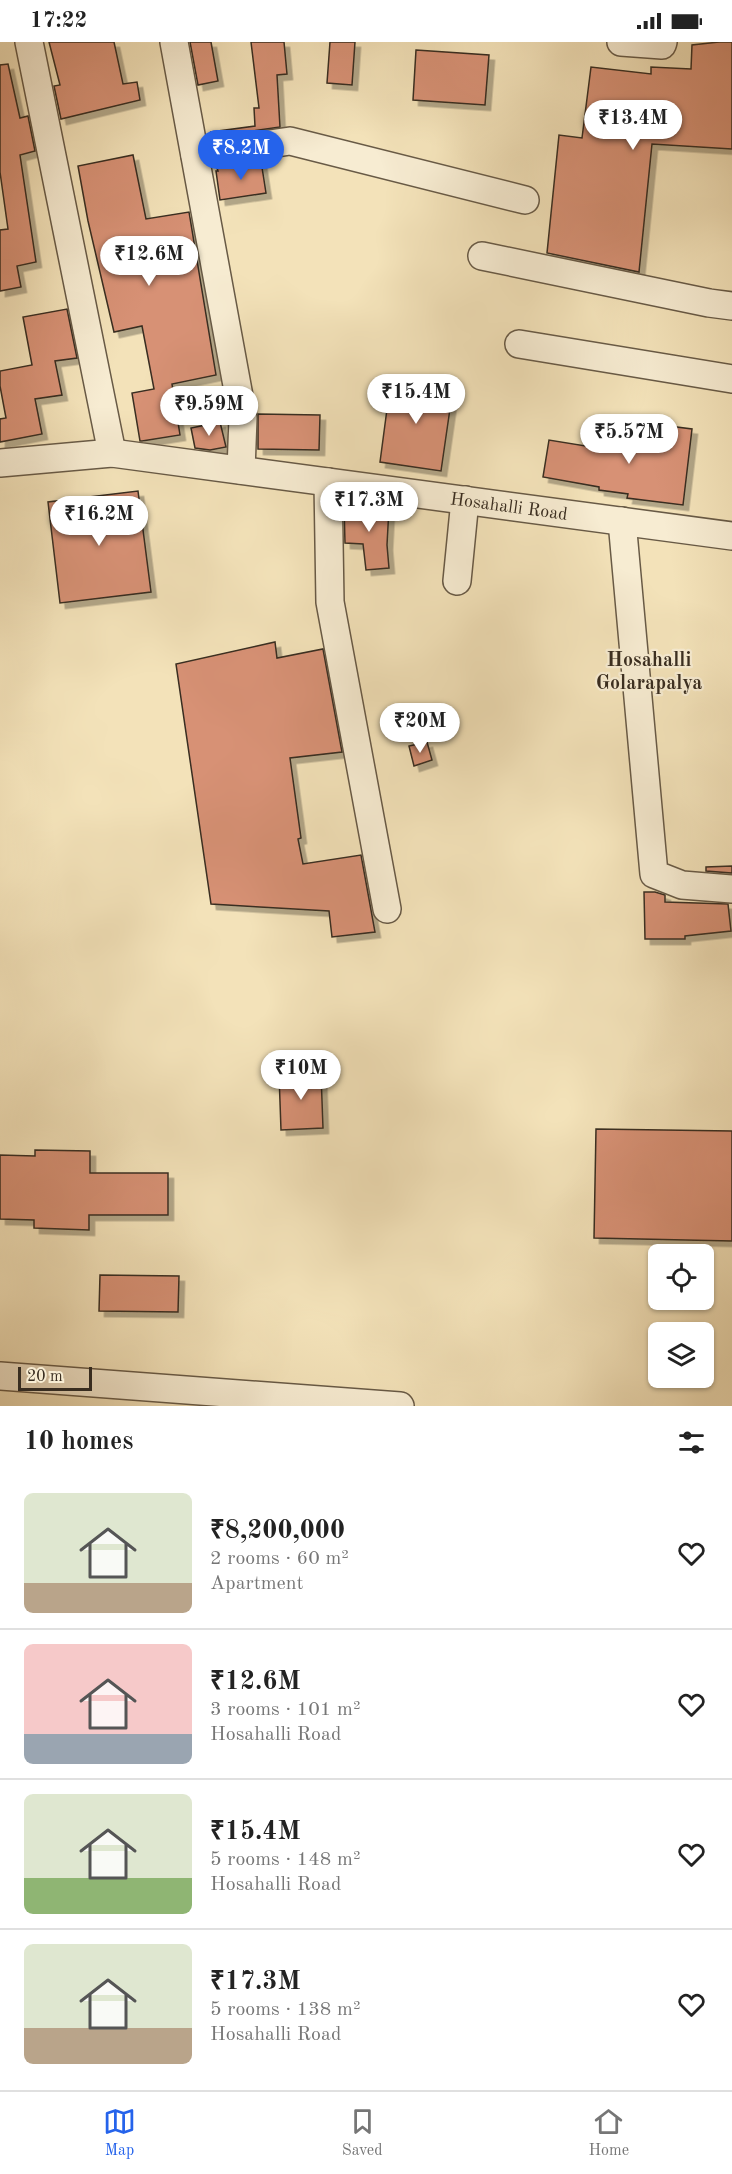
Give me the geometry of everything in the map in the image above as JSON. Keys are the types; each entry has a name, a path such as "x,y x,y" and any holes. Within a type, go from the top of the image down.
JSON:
{"street":[{"path":"29,42 112,453"},
{"path":"174,42 243,418 242,470"},
{"path":"621,42 666,43"},
{"path":"195,155 290,141 525,200"},
{"path":"482,255 732,306"},
{"path":"519,344 732,379"},
{"name":"Hosahalli Road","path":"0,463 112,453 732,536"},
{"path":"328,482 330,602 387,909"},
{"path":"457,581 465,500"},
{"path":"622,521 654,874 682,885 732,889"},
{"path":"0,1376 191,1398 400,1406"}],"building":[{"path":"49,42 114,42 123,84 137,82 140,100 61,119 54,86 60,85"},
{"path":"190,42 211,42 218,81 198,85"},
{"path":"251,42 284,42 287,74 277,75 280,127 212,137 211,132 255,126 254,108 259,108"},
{"path":"330,42 355,42 352,85 327,83"},
{"path":"732,42 732,149 652,144 639,272 547,253 559,135 582,138 591,67 651,74 651,67 691,69 692,45"},
{"path":"416,50 489,55 485,105 413,100"},
{"path":"8,64 20,118 28,116 35,151 20,155 36,262 17,266 21,287 0,291 0,230 8,229 0,172 0,65"},
{"path":"133,155 146,219 189,212 216,375 172,384 180,435 142,441 140,441 132,393 154,389 142,326 114,332 88,221 78,166"},
{"path":"261,161 266,193 220,200 217,168"},
{"path":"67,309 77,358 55,361 62,395 35,399 42,434 0,442 0,419 6,418 0,386 0,371 32,365 23,317"},
{"path":"391,379 453,388 441,471 380,462"},
{"path":"258,414 320,415 319,450 258,449"},
{"path":"220,422 226,447 210,450 195,448 191,428"},
{"path":"637,422 692,429 683,505 627,498 628,494 543,477 549,440 633,451"},
{"path":"138,491 151,592 60,603 48,502"},
{"path":"344,505 389,508 387,545 389,568 366,570 363,544 345,543"},
{"path":"275,642 277,658 323,649 342,752 290,758 301,838 298,839 303,864 361,855 375,932 332,937 329,911 211,904 176,664"},
{"path":"427,742 432,760 414,766 409,746"},
{"path":"732,866 732,873 706,871 706,867"},
{"path":"644,892 665,895 665,902 728,904 731,931 685,936 685,939 645,939"},
{"path":"321,1073 323,1128 281,1130 279,1074"},
{"path":"596,1129 732,1131 732,1241 594,1238"},
{"path":"35,1150 90,1151 90,1173 168,1173 168,1215 89,1215 89,1230 34,1228 34,1220 0,1219 0,1155 35,1156"},
{"path":"100,1275 179,1276 178,1312 99,1311"}],"district":[{"name":"Hosahalli Golarapalya","path":"649,670"}]}
